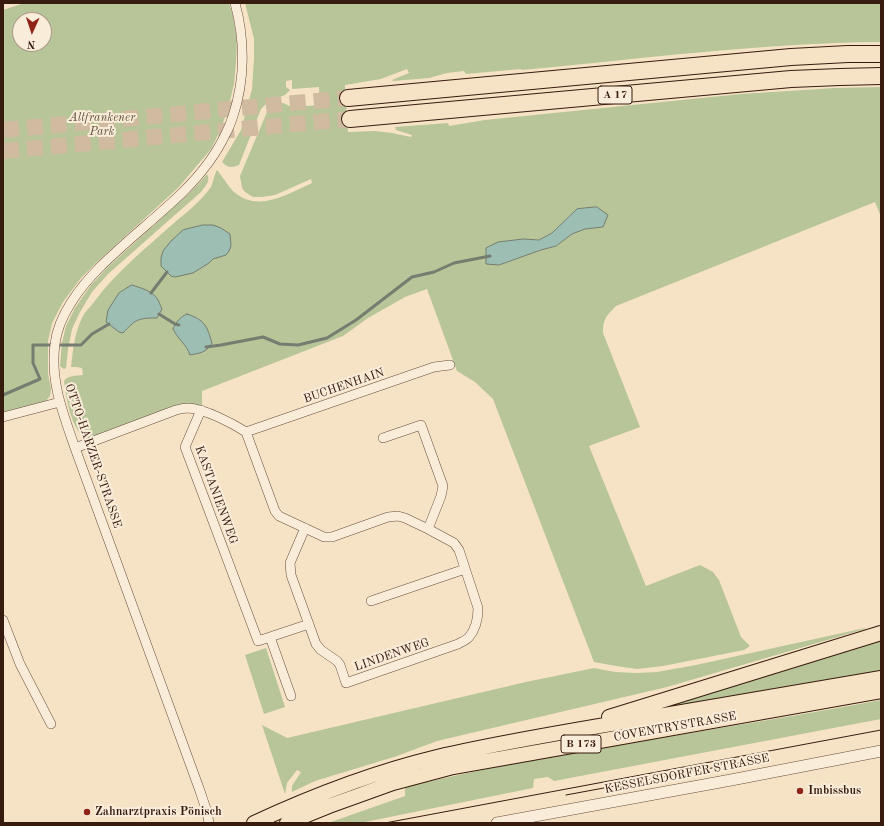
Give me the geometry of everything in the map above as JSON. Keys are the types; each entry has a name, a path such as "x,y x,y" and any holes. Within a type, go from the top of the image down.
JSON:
{"highway":[{"name":"A 17","path":"348,98 791,57 881,54"},
{"name":"A 17","path":"350,119 777,81 833,77 881,76"},
{"path":"569,731 881,633"},
{"name":"B 173","path":"254,823 321,794 392,770 468,750 569,731 881,678"},
{"name":"COVENTRYSTRASSE","path":"288,823 329,806 393,783 453,767 881,691"}],"street":[{"name":"OTTO-HARZER-STRASSE","path":"209,823 200,791 74,448 60,402 54,374 55,343 60,325 70,304 87,280 183,191 202,171 227,132 235,110 241,86 242,41 235,3"},
{"name":"BUCHENHAIN","path":"246,432 434,367 450,365"},
{"path":"3,417 60,402"},
{"path":"74,448 176,410 186,408 201,410 239,427 246,432 275,511 279,516 324,537 332,537 388,517 398,516 428,529 454,543 459,550 465,569 371,602"},
{"name":"KASTANIENWEG","path":"201,410 185,447 258,641 270,637"},
{"path":"383,438 421,426 443,486 441,496 428,529"},
{"name":"LINDENWEG","path":"305,528 290,563 291,575 316,644 321,650 337,661 340,665 346,683 458,644 468,638 476,626 478,608 465,569"},
{"path":"3,620 20,664 51,724"},
{"path":"291,696 270,637 309,624"},
{"name":"KESSELSDORFER STRASSE","path":"497,823 881,751"}],"green space":[{"name":"Altfrankener Park","path":"24,3 229,3 233,15 237,40 234,84 221,129 211,149 178,188 81,278 63,302 52,323 48,341 48,374 51,389 50,396 46,401 3,413 3,10"},
{"path":"245,3 881,3 881,42 746,48 521,70 466,74 464,71 447,73 429,78 392,80 409,73 407,69 381,79 345,85 348,132 375,131 411,137 412,135 396,130 395,127 448,123 449,126 485,120 741,94 835,88 881,87 881,217 875,202 616,306 607,315 604,321 603,333 640,427 589,446 646,586 700,565 713,572 719,580 741,637 750,646 744,650 663,666 637,669 594,662 493,399 475,382 457,371 427,289 405,297 368,318 343,336 202,391 202,406 86,439 76,428 70,413 64,381 70,377 83,375 82,368 71,367 76,333 84,314 112,281 132,261 203,197 211,187 217,170 234,192 243,198 253,201 273,200 312,183 311,179 275,195 262,197 253,197 242,188 240,176 267,112 274,105 279,103 292,107 320,105 319,87 292,89 292,80 286,81 286,87 290,90 285,95 269,101 261,109 239,165 230,167 222,162 241,130 252,89 254,39","holes":["577,209 603,227 585,229 572,234 556,246 499,265 523,239 539,240 552,233"]},
{"path":"207,174 208,181 201,192 108,274 92,292 72,329 66,368 64,369 60,366 62,343 66,326 75,308 91,285 107,268 188,194"},
{"path":"865,628 667,687 437,741 397,756 315,781 292,792 292,786 301,772 297,770 287,783 285,794 262,725 287,738 526,682 594,668 615,672 657,672 696,665"},
{"path":"881,638 881,671 637,715"},
{"path":"266,648 285,707 264,714 245,655"},
{"path":"881,700 881,719 554,781 548,777 534,779 533,788 360,823 328,823 405,796 405,787 583,751"}],"water":[{"path":"597,207 608,215 603,227 585,229 572,234 556,246 499,265 486,264 486,248 498,242 523,239 539,240 552,233 577,209"},
{"path":"203,225 213,225 230,234 231,246 229,251 226,255 213,259 193,273 175,277 171,276 161,266 163,251 183,230"},
{"path":"132,285 153,294 158,300 162,309 157,318 138,320 123,333 119,332 106,322 108,310 119,293"},
{"path":"187,314 202,321 209,332 212,343 205,351 190,355 187,348 173,329 178,320"}],"waterway":[{"path":"206,347 263,337 280,344 298,345 327,338 356,320 412,277 434,272 454,263 490,256"},
{"path":"151,293 167,272"},
{"path":"159,314 179,325"},
{"path":"3,395 40,379 33,363 33,345 81,345 92,334 109,324"}],"tunnel":[{"path":"3,130 348,98"},
{"path":"3,151 350,119"}],"tram line":[{"path":"385,823 881,730"},
{"path":"566,795 755,760"}],"place":[{"name":"Imbissbus","path":"800,791"},
{"name":"Zahnarztpraxis Pönisch","path":"87,812"}]}
